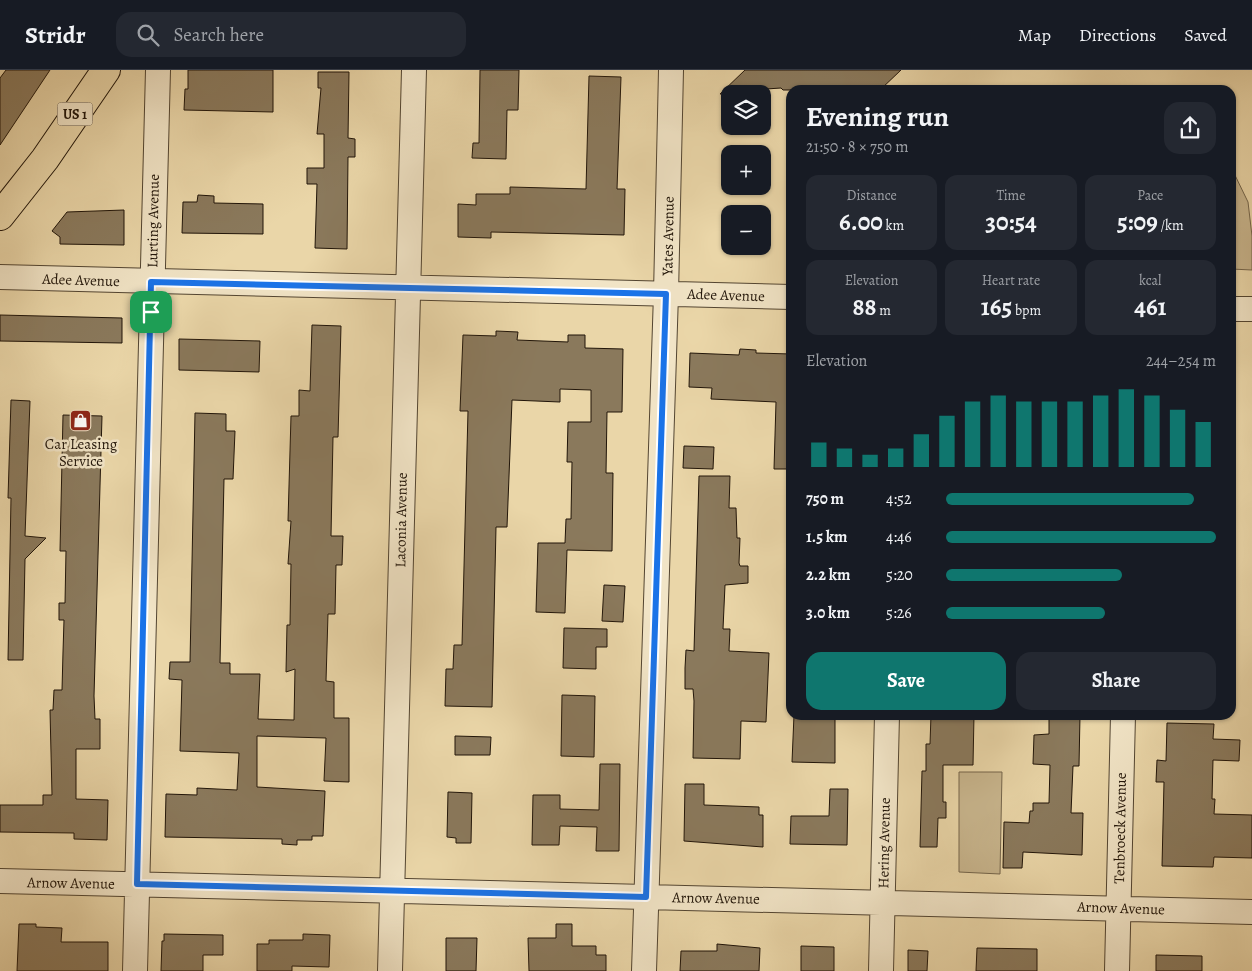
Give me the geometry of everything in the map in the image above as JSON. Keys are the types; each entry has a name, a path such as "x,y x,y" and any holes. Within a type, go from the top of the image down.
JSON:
{"main road":[{"name":"US 1","path":"0,216 45,159 106,70"}],"street":[{"name":"Lurting Avenue","path":"135,971 151,282 158,70"},
{"name":"Laconia Avenue","path":"390,971 406,288 414,70"},
{"name":"Yates Avenue","path":"644,971 666,294 671,70"},
{"name":"Adee Avenue","path":"0,278 786,297"},
{"path":"1236,309 1252,309"},
{"name":"Hering Avenue","path":"881,971 887,720"},
{"name":"Tenbroeck Avenue","path":"1117,971 1123,720"},
{"name":"Arnow Avenue","path":"0,881 1252,912"}],"shaded area":[{"path":"1236,177 1248,202 1252,236 1252,270 1236,269"},
{"path":"959,772 1002,772 1000,874 959,872"}],"building":[{"path":"6,70 50,70 0,145 0,78"},
{"path":"188,70 273,70 273,112 184,110 185,89 188,89"},
{"path":"480,70 519,70 518,110 507,110 506,159 472,158 473,143 479,143"},
{"path":"745,70 901,70 885,85 786,85 786,90 781,88 771,89 771,85 729,85"},
{"path":"318,72 349,72 348,138 355,139 355,157 348,157 347,249 315,248 317,184 307,184 307,168 324,168 324,134 317,134 321,88 318,88"},
{"path":"589,76 621,77 617,189 625,189 624,235 491,232 491,238 458,237 458,204 476,205 476,194 510,194 510,187 586,189"},
{"path":"198,195 214,196 214,203 263,204 263,234 182,233 183,202 197,202"},
{"path":"124,210 124,245 60,244 60,237 52,231 67,212"},
{"path":"0,315 122,318 122,343 0,341"},
{"path":"312,325 341,326 338,437 333,437 331,536 343,536 342,565 336,565 335,614 328,614 326,681 334,682 334,718 349,718 349,782 324,781 326,738 257,736 257,787 325,791 323,836 312,836 312,840 297,840 297,845 282,844 282,839 165,837 166,794 197,795 197,788 237,790 239,753 180,751 182,680 169,679 170,662 190,662 195,413 226,414 226,431 235,431 233,479 224,479 220,663 230,663 230,674 260,674 258,719 294,720 295,669 286,672 287,625 290,625 291,564 288,564 291,521 288,521 291,416 299,416 299,390 310,391"},
{"path":"496,331 518,332 517,340 568,342 568,335 585,335 585,348 623,349 622,412 607,412 606,473 613,473 612,551 567,550 565,613 536,612 538,543 565,543 566,519 571,519 572,462 567,462 568,422 591,422 591,390 560,389 560,402 512,400 507,527 496,527 492,707 445,706 446,669 453,669 454,645 462,645 468,411 460,411 463,335 496,336"},
{"path":"179,339 260,341 259,372 179,370"},
{"path":"740,349 756,350 756,353 786,354 786,469 774,469 776,402 711,399 712,388 689,387 690,353 739,355"},
{"path":"11,400 30,401 25,536 46,538 25,559 23,660 8,660 11,498 8,498"},
{"path":"63,415 102,416 94,696 95,719 100,719 100,749 76,749 76,799 108,800 107,840 74,839 74,833 0,832 0,805 43,805 43,795 52,795 50,710 53,710 54,690 62,690 64,620 59,620 59,603 65,603 66,551 60,551"},
{"path":"684,446 714,447 713,469 683,468"},
{"path":"699,476 730,476 729,508 736,508 737,538 740,538 739,563 740,566 748,566 748,583 725,585 723,629 730,629 729,651 769,653 766,722 741,721 740,759 693,758 693,689 685,689 685,668 686,650 694,651"},
{"path":"604,585 625,586 623,622 602,621"},
{"path":"564,628 607,629 607,647 596,647 596,669 563,668"},
{"path":"562,695 595,696 594,757 561,756"},
{"path":"794,720 835,720 835,763 792,762"},
{"path":"931,720 974,720 973,765 943,765 943,802 946,802 946,818 938,818 937,847 920,847 922,771 926,771 926,744 930,744"},
{"path":"1049,720 1080,720 1079,766 1073,766 1071,813 1083,813 1082,855 1023,852 1022,868 1003,868 1004,822 1029,823 1030,811 1033,811 1033,803 1049,803 1050,765 1033,764 1034,735 1049,734"},
{"path":"1167,723 1214,724 1213,739 1240,740 1239,761 1213,760 1212,799 1215,799 1214,814 1252,815 1252,858 1214,857 1213,867 1162,866 1164,782 1156,782 1157,760 1166,761"},
{"path":"455,736 491,737 490,755 455,755"},
{"path":"600,764 620,764 619,851 596,851 597,827 560,826 559,845 532,845 533,795 560,795 560,809 599,810"},
{"path":"685,784 704,784 704,805 759,807 759,815 763,815 763,847 684,841"},
{"path":"830,789 848,789 847,845 790,844 791,816 829,816"},
{"path":"448,792 472,793 471,843 456,843 456,838 447,837"},
{"path":"19,924 36,924 36,927 62,928 61,942 108,942 108,971 17,971"},
{"path":"556,924 572,924 572,946 596,946 596,955 606,955 606,971 529,971 528,938 556,938"},
{"path":"164,934 223,935 223,955 203,955 203,971 161,971"},
{"path":"303,934 330,935 329,967 292,966 292,971 257,971 257,944 269,944 269,940 303,940"},
{"path":"446,938 477,938 476,971 446,971"},
{"path":"717,944 760,948 759,971 680,971 681,951 717,951"},
{"path":"801,946 834,947 834,971 801,971"},
{"path":"977,948 1037,949 1037,971 976,971"},
{"path":"908,950 928,951 927,971 908,971"},
{"path":"1156,955 1202,956 1202,971 1156,971"}],"place":[{"name":"Car Leasing Service","path":"81,421"}],"route":[{"path":"151,282 666,294 646,897 137,884 151,312 151,282"}]}
